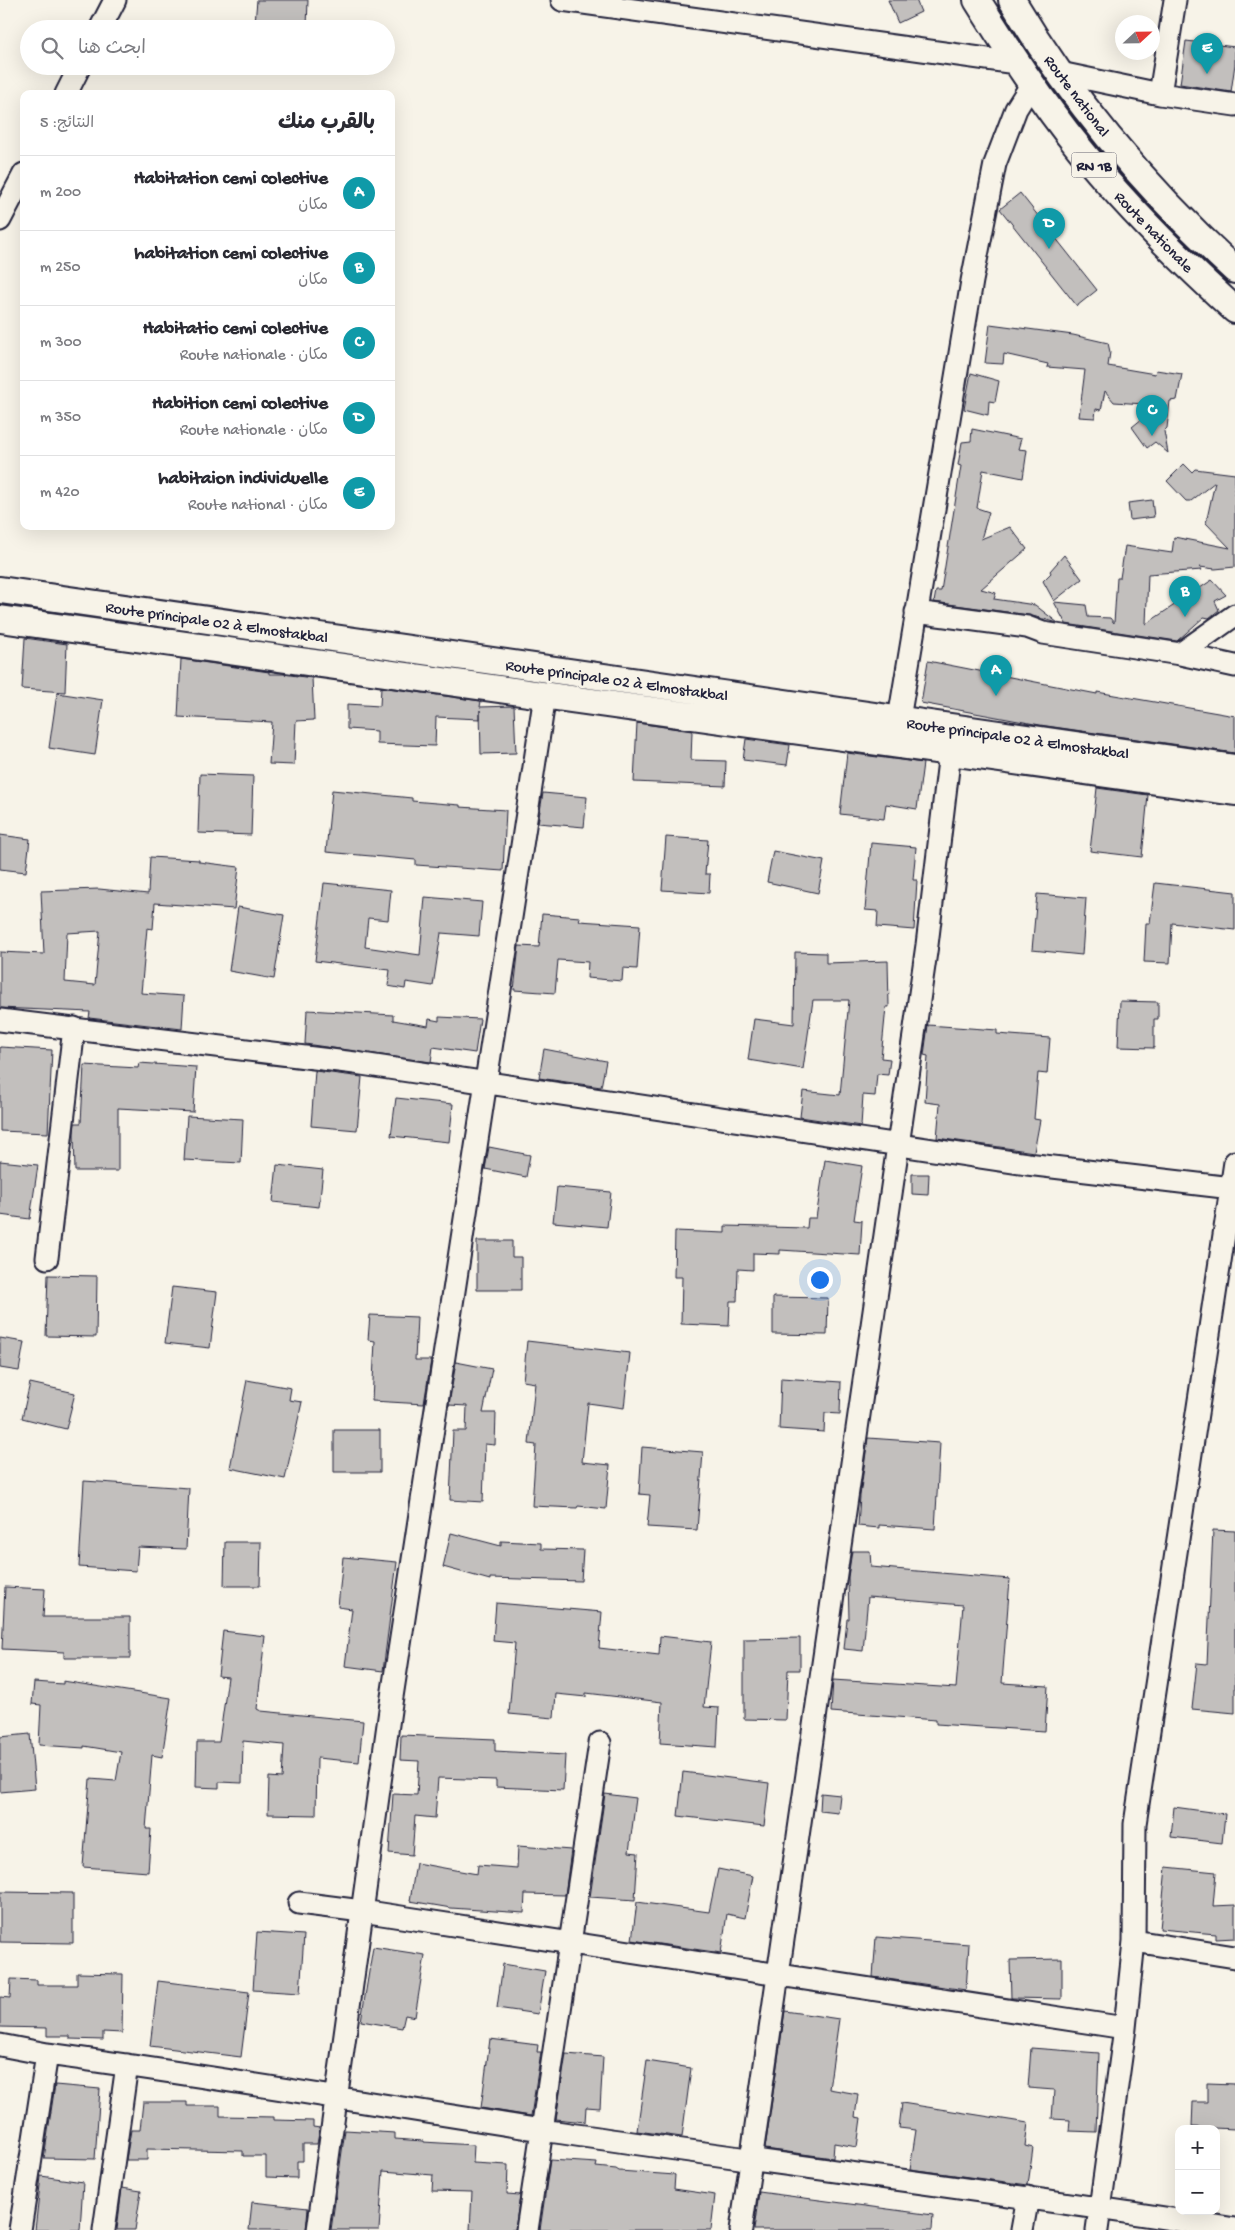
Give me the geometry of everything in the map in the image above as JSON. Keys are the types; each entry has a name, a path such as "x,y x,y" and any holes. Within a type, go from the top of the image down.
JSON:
{"main road":[{"name":"Route nationale","path":"977,0 1031,85 1078,147 1128,206 1183,262 1235,310"},
{"name":"Route national","path":"1012,0 1060,73 1105,133 1154,190 1235,270"},
{"name":"Route principale 02 à Elmostakbal","path":"0,590 1235,768"},
{"name":"Route principale 02 à Elmostakbal","path":"0,619 1235,792"}],"street":[{"path":"105,20 115,0"},
{"path":"562,0 588,2 1016,63"},
{"path":"1160,94 1175,0"},
{"path":"1060,73 1160,94 1235,105"},
{"path":"68,90 76,75"},
{"path":"899,719 972,281 995,164 1016,109 1031,85"},
{"path":"0,220 20,182"},
{"path":"916,612 1027,627 1043,633 1180,654 1235,666"},
{"path":"1180,654 1235,615"},
{"path":"318,2230 390,1710 545,695"},
{"path":"741,2230 927,946 950,752"},
{"path":"0,1020 355,1063 1027,1164 1232,1188"},
{"path":"48,1258 74,1028"},
{"path":"1097,2230 1125,2028 1134,1942 1135,1824 1235,1162"},
{"path":"527,2230 600,1743"},
{"path":"299,1903 362,1911 1125,2028"},
{"path":"1134,1942 1235,1957"},
{"path":"0,2044 46,2054 336,2096 542,2130 1028,2197 1235,2229"},
{"path":"20,2230 46,2054"},
{"path":"104,2230 127,2065"},
{"path":"1022,2230 1028,2197"}],"building":[{"path":"257,0 308,0 307,20 255,20"},
{"path":"888,0 916,0 921,12 898,23"},
{"path":"1186,41 1235,47 1235,64 1231,92 1180,84"},
{"path":"1020,193 1097,290 1077,306 1000,209"},
{"path":"990,324 1073,335 1108,343 1110,352 1108,366 1155,374 1156,370 1182,374 1177,400 1170,401 1167,428 1164,431 1168,453 1155,442 1147,448 1132,427 1159,405 1114,402 1105,391 1101,410 1096,409 1095,418 1079,417 1085,370 1047,367 1048,364 1004,354 1003,364 985,363"},
{"path":"971,373 999,381 995,402 989,401 988,415 964,409"},
{"path":"972,429 1021,439 1018,449 1027,450 1023,478 983,470 977,508 989,512 981,539 1010,527 1027,549 981,589 996,593 994,599 1035,605 1058,623 1029,615 934,602 936,591 941,591 961,466 958,465 962,442 971,441"},
{"path":"1184,464 1192,472 1195,469 1235,474 1235,567 1215,569 1200,567 1202,570 1148,574 1146,624 1212,580 1226,595 1215,601 1219,610 1209,618 1204,617 1177,641 1066,624 1054,602 1086,605 1088,617 1110,618 1114,623 1117,578 1120,578 1125,546 1172,553 1174,537 1230,548 1206,523 1215,482 1191,501 1186,501 1167,481"},
{"path":"1152,500 1154,517 1130,520 1128,503"},
{"path":"1064,555 1082,579 1054,601 1043,581"},
{"path":"25,638 67,644 65,692 22,689"},
{"path":"181,659 269,672 269,674 312,678 314,720 296,721 294,765 269,764 272,722 178,717"},
{"path":"928,661 1097,694 1097,692 1235,716 1235,753 1040,725 921,703"},
{"path":"381,687 481,701 480,707 514,706 516,753 481,754 480,710 480,719 436,717 435,746 377,744 377,731 347,729 347,704 380,706"},
{"path":"57,693 103,700 95,755 49,748"},
{"path":"637,723 692,731 691,760 726,761 725,786 634,782"},
{"path":"746,739 790,745 787,765 743,760"},
{"path":"847,753 923,763 917,809 886,804 884,819 840,814"},
{"path":"200,774 253,776 251,835 198,833"},
{"path":"1097,788 1148,795 1142,857 1090,851"},
{"path":"332,790 412,798 412,801 460,805 460,807 506,810 503,871 416,865 416,860 326,852"},
{"path":"543,793 587,797 584,827 538,823"},
{"path":"0,835 30,839 26,872 0,869"},
{"path":"666,837 708,840 705,874 710,874 709,893 662,890"},
{"path":"871,843 916,847 913,880 917,880 914,930 877,927 878,911 865,910"},
{"path":"773,851 824,861 818,893 767,882"},
{"path":"150,857 199,860 199,862 239,867 234,909 155,903 153,929 147,928 141,993 184,996 182,1029 89,1018 90,1012 0,1008 0,952 44,954 41,891 99,889 148,894","holes":["100,931 95,985 65,982 67,933"]},
{"path":"324,883 391,890 388,920 368,918 365,947 420,955 425,897 482,902 479,936 441,933 433,986 406,982 405,989 388,986 390,970 315,961"},
{"path":"1155,883 1235,892 1235,930 1172,923 1170,963 1144,962 1146,923 1150,923"},
{"path":"1037,894 1086,898 1082,955 1032,950"},
{"path":"238,907 284,915 274,979 229,971"},
{"path":"542,914 580,917 579,921 640,925 637,969 623,968 622,981 587,978 588,962 558,960 555,993 514,990 519,946 539,947"},
{"path":"795,952 826,953 826,963 888,961 889,1007 886,1007 881,1058 890,1059 888,1075 877,1074 875,1096 863,1095 861,1126 800,1117 803,1091 840,1095 849,1000 813,1000 803,1069 748,1060 754,1019 794,1024"},
{"path":"1120,1001 1158,1002 1158,1019 1154,1019 1154,1048 1118,1047"},
{"path":"307,1010 393,1015 393,1020 428,1026 429,1019 439,1021 439,1017 480,1019 475,1053 433,1047 431,1062 305,1044"},
{"path":"928,1025 997,1030 997,1034 1050,1038 1047,1074 1038,1073 1034,1119 1040,1120 1034,1152 937,1138 940,1104 925,1102 928,1056 924,1055"},
{"path":"0,1047 52,1050 48,1133 0,1131"},
{"path":"544,1049 606,1061 601,1087 539,1078"},
{"path":"139,1063 196,1067 193,1112 118,1108 118,1171 75,1171 74,1133 75,1123 81,1123 84,1065 138,1068"},
{"path":"315,1071 362,1077 357,1130 311,1126"},
{"path":"396,1098 453,1104 449,1142 391,1136"},
{"path":"187,1116 243,1119 241,1163 184,1160"},
{"path":"489,1147 530,1155 526,1177 485,1169"},
{"path":"825,1160 862,1166 854,1220 862,1221 860,1255 780,1250 780,1254 753,1253 753,1270 738,1269 737,1301 730,1301 729,1326 681,1324 682,1277 674,1277 675,1231 725,1233 725,1226 807,1228 808,1218 816,1218"},
{"path":"0,1161 38,1165 30,1219 0,1215"},
{"path":"277,1165 323,1170 319,1207 273,1202"},
{"path":"912,1174 929,1174 928,1195 912,1194"},
{"path":"557,1187 611,1192 607,1227 553,1222"},
{"path":"477,1241 512,1241 512,1257 521,1257 521,1290 477,1290"},
{"path":"48,1275 97,1276 96,1337 46,1336"},
{"path":"172,1287 217,1292 210,1348 165,1343"},
{"path":"773,1297 828,1298 827,1335 773,1334"},
{"path":"370,1315 417,1317 415,1360 431,1360 424,1404 372,1401 375,1341 368,1340"},
{"path":"0,1338 24,1342 19,1371 0,1368"},
{"path":"527,1341 630,1353 624,1408 588,1403 582,1462 610,1465 606,1509 578,1506 577,1508 532,1506 536,1445 529,1444 535,1383 523,1381"},
{"path":"456,1362 492,1369 483,1413 496,1413 495,1445 485,1444 483,1502 450,1500 453,1431 466,1431 467,1406 449,1405"},
{"path":"781,1378 841,1382 840,1414 825,1413 824,1432 779,1429"},
{"path":"247,1380 291,1388 289,1400 302,1402 285,1479 230,1468"},
{"path":"30,1383 75,1393 66,1429 22,1418"},
{"path":"334,1430 380,1430 380,1472 334,1472"},
{"path":"868,1438 940,1443 935,1529 879,1525 879,1528 858,1526"},
{"path":"642,1447 703,1452 697,1530 647,1527 650,1495 639,1494"},
{"path":"84,1481 189,1488 186,1549 138,1547 136,1571 79,1567"},
{"path":"1213,1530 1235,1531 1235,1713 1192,1709 1197,1663 1207,1664"},
{"path":"451,1533 501,1546 501,1541 541,1543 541,1549 583,1550 581,1581 490,1578 490,1580 443,1567"},
{"path":"225,1542 261,1542 260,1586 224,1586"},
{"path":"852,1551 870,1551 871,1567 1010,1579 1002,1683 1048,1686 1045,1731 936,1724 936,1720 831,1712 833,1680 956,1688 963,1605 868,1597 863,1651 844,1649 847,1619 849,1619 848,1577"},
{"path":"343,1557 397,1562 383,1671 345,1666 352,1609 338,1607"},
{"path":"5,1587 45,1589 43,1617 130,1617 130,1658 64,1658 64,1652 2,1649"},
{"path":"496,1603 602,1612 599,1648 659,1655 660,1636 711,1642 704,1707 719,1708 717,1747 660,1743 662,1702 586,1693 586,1697 556,1694 554,1718 509,1714 515,1643 493,1641"},
{"path":"223,1631 265,1636 257,1709 261,1711 363,1721 359,1762 317,1758 316,1815 268,1814 269,1777 282,1778 284,1745 243,1741 242,1783 219,1782 219,1788 196,1787 197,1742 219,1742 228,1677 218,1676"},
{"path":"800,1638 800,1670 788,1670 786,1720 744,1719 744,1639"},
{"path":"63,1681 171,1698 162,1757 152,1755 146,1829 151,1829 148,1872 83,1867 90,1779 116,1781 121,1752 84,1746 84,1748 39,1745 41,1705 32,1704 34,1682 63,1684"},
{"path":"30,1734 35,1789 0,1792 0,1737"},
{"path":"401,1735 495,1739 495,1751 565,1755 563,1790 496,1787 496,1780 438,1778 435,1818 415,1816 412,1855 389,1853 393,1794 417,1795 419,1761 400,1760"},
{"path":"683,1772 769,1783 764,1826 678,1816"},
{"path":"821,1793 840,1795 838,1813 820,1811"},
{"path":"605,1794 636,1798 629,1852 638,1853 635,1900 590,1897"},
{"path":"1174,1807 1225,1814 1222,1843 1171,1837"},
{"path":"518,1846 571,1850 565,1895 525,1894 524,1913 451,1908 410,1901 416,1863 477,1874 478,1865 517,1868"},
{"path":"1166,1867 1216,1872 1213,1906 1235,1905 1235,1938 1216,1939 1216,1934 1160,1929"},
{"path":"718,1869 753,1876 745,1918 727,1914 721,1953 632,1940 637,1902 709,1912"},
{"path":"0,1892 73,1893 73,1943 0,1942"},
{"path":"257,1932 304,1935 300,1993 253,1990"},
{"path":"876,1937 969,1944 966,1990 873,1977"},
{"path":"373,1947 425,1955 415,2017 405,2015 402,2028 361,2021"},
{"path":"1062,1959 1062,1999 1011,1998 1010,1960"},
{"path":"503,1964 545,1971 538,2014 497,2008"},
{"path":"77,1973 123,1974 122,2033 103,2032 103,2040 70,2039 70,2036 47,2036 47,2028 0,2027 0,1997 10,1998 11,1979 37,1980 37,1985 77,1985"},
{"path":"158,1981 249,1992 241,2057 150,2046"},
{"path":"785,2011 839,2019 829,2089 858,2094 855,2117 861,2118 857,2147 834,2143 833,2158 765,2149"},
{"path":"490,2039 538,2045 537,2052 541,2052 531,2116 481,2108"},
{"path":"1031,2048 1099,2053 1096,2132 1069,2131 1070,2120 1052,2119 1054,2090 1028,2088"},
{"path":"566,2054 603,2057 600,2108 586,2107 585,2122 556,2119"},
{"path":"647,2061 691,2068 682,2137 637,2131"},
{"path":"1207,2083 1235,2084 1235,2129 1220,2128 1220,2125 1192,2125 1193,2102 1207,2102"},
{"path":"55,2085 100,2089 95,2159 44,2158"},
{"path":"143,2102 187,2102 187,2106 220,2106 220,2116 274,2117 274,2120 313,2121 313,2127 320,2128 317,2144 303,2144 303,2161 297,2161 297,2178 266,2177 266,2156 243,2156 243,2151 147,2149 147,2160 126,2160 131,2130 140,2130"},
{"path":"902,2103 1028,2123 1025,2146 1033,2148 1028,2185 910,2169 916,2130 899,2128"},
{"path":"345,2130 395,2133 395,2139 474,2145 473,2163 508,2165 507,2194 520,2195 515,2230 470,2230 472,2192 432,2191 433,2175 383,2171 379,2230 331,2230"},
{"path":"550,2160 597,2163 596,2167 619,2171 675,2175 674,2189 715,2195 711,2230 540,2230"},
{"path":"41,2176 83,2182 80,2230 35,2230"},
{"path":"122,2188 141,2191 135,2230 117,2230"},
{"path":"759,2192 933,2215 932,2230 754,2230"},
{"path":"252,2202 308,2208 306,2230 249,2230"}],"place":[{"name":"habitaion individuelle","path":"1207,74"},
{"name":"Habition cemi colective","path":"1049,249"},
{"name":"Habitatio cemi colective","path":"1152,436"},
{"name":"habitation cemi colective","path":"1185,617"},
{"name":"Habitation cemi colective","path":"996,696"}]}
